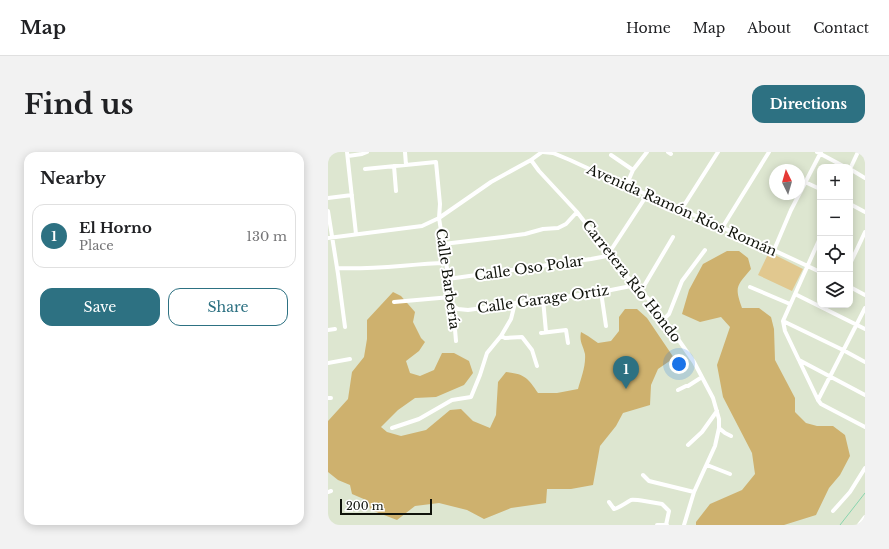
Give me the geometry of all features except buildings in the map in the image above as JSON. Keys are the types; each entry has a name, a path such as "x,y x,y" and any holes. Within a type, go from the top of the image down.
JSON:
{"street":[{"path":"356,234 347,154 367,152"},
{"path":"365,169 406,165 405,152"},
{"path":"330,237 422,226 439,218 491,182 531,160 542,152"},
{"name":"Avenida Ramón Ríos Román","path":"542,152 553,153 561,156 817,270"},
{"path":"626,186 633,170 647,152"},
{"path":"681,210 718,152"},
{"path":"722,228 769,152"},
{"path":"852,164 858,152"},
{"path":"817,188 805,182 820,153 840,164"},
{"path":"611,155 633,170"},
{"name":"Carretera Río Hondo","path":"531,160 539,171 577,212 624,273 655,306 694,362 713,398 719,419 719,428 715,446 694,492 684,525"},
{"name":"Calle Barbería","path":"406,165 436,162 440,204 439,218 445,263 452,297 456,341"},
{"path":"394,166 396,191"},
{"path":"853,171 865,178"},
{"path":"328,198 352,195"},
{"path":"609,254 647,195"},
{"path":"774,250 796,200"},
{"path":"853,206 865,212"},
{"path":"328,211 330,237 337,268 345,327"},
{"path":"443,244 507,237 544,229 558,228 566,224 577,212"},
{"path":"853,258 865,232"},
{"path":"641,291 673,237"},
{"path":"817,245 783,321 785,332 821,404 865,427"},
{"path":"664,319 669,314 682,281 705,250"},
{"name":"Calle Oso Polar","path":"448,279 591,259 607,256 609,254"},
{"path":"337,268 361,270 407,264 445,263"},
{"name":"Calle Garage Ortiz","path":"453,306 458,309 468,310 601,292 631,286 634,284"},
{"path":"750,287 790,304"},
{"path":"853,289 865,295"},
{"path":"601,292 606,326"},
{"path":"795,294 865,329"},
{"path":"394,302 452,297"},
{"path":"543,299 546,332"},
{"path":"392,428 419,419 452,400 471,397 487,353 501,336 511,318 515,303"},
{"path":"818,400 865,308"},
{"path":"783,321 865,362"},
{"path":"328,330 335,329"},
{"path":"541,333 566,330 568,343"},
{"path":"501,336 505,338 522,337 532,350 537,366"},
{"path":"328,363 350,359"},
{"path":"798,359 865,394"},
{"path":"678,390 688,386 702,377"},
{"path":"688,445 702,432 717,411"},
{"path":"719,428 732,436"},
{"path":"707,465 730,474"},
{"path":"833,511 850,492 865,468"},
{"path":"643,475 649,480 694,492"},
{"path":"609,502 614,510 632,500 638,499 648,503 662,504 669,511 666,525 657,525"},
{"path":"859,525 865,517"}],"shaded area":[{"path":"727,251 739,251 748,258 751,269 738,287 738,295 742,308 759,308 771,317 774,329 775,360 795,398 795,412 806,423 817,426 833,426 845,435 850,456 840,475 829,488 816,515 784,525 696,525 696,522 710,504 742,490 755,474 752,453 723,397 717,365 730,327 721,317 700,322 682,314 689,290 703,264"},
{"path":"769,252 803,269 792,291 758,275"},
{"path":"393,292 401,296 415,312 413,322 421,338 425,342 419,351 406,361 410,373 420,376 434,370 442,353 454,353 469,361 473,373 464,385 436,397 415,398 398,410 381,427 387,432 401,436 426,430 450,410 461,409 473,421 490,428 496,415 498,382 506,372 522,376 528,380 538,393 557,393 578,389 585,363 581,332 598,343 611,341 619,331 619,317 625,309 637,309 647,318 674,358 658,369 651,385 650,405 623,413 616,426 600,446 593,485 571,489 547,489 546,503 511,508 484,519 467,510 439,503 415,506 397,520 371,510 366,500 352,494 350,485 338,480 328,472 328,421 348,399 352,372 364,357 367,339 367,320"}],"waterway":[{"path":"840,525 865,493"}],"place":[{"name":"El Horno","path":"626,389"}]}
